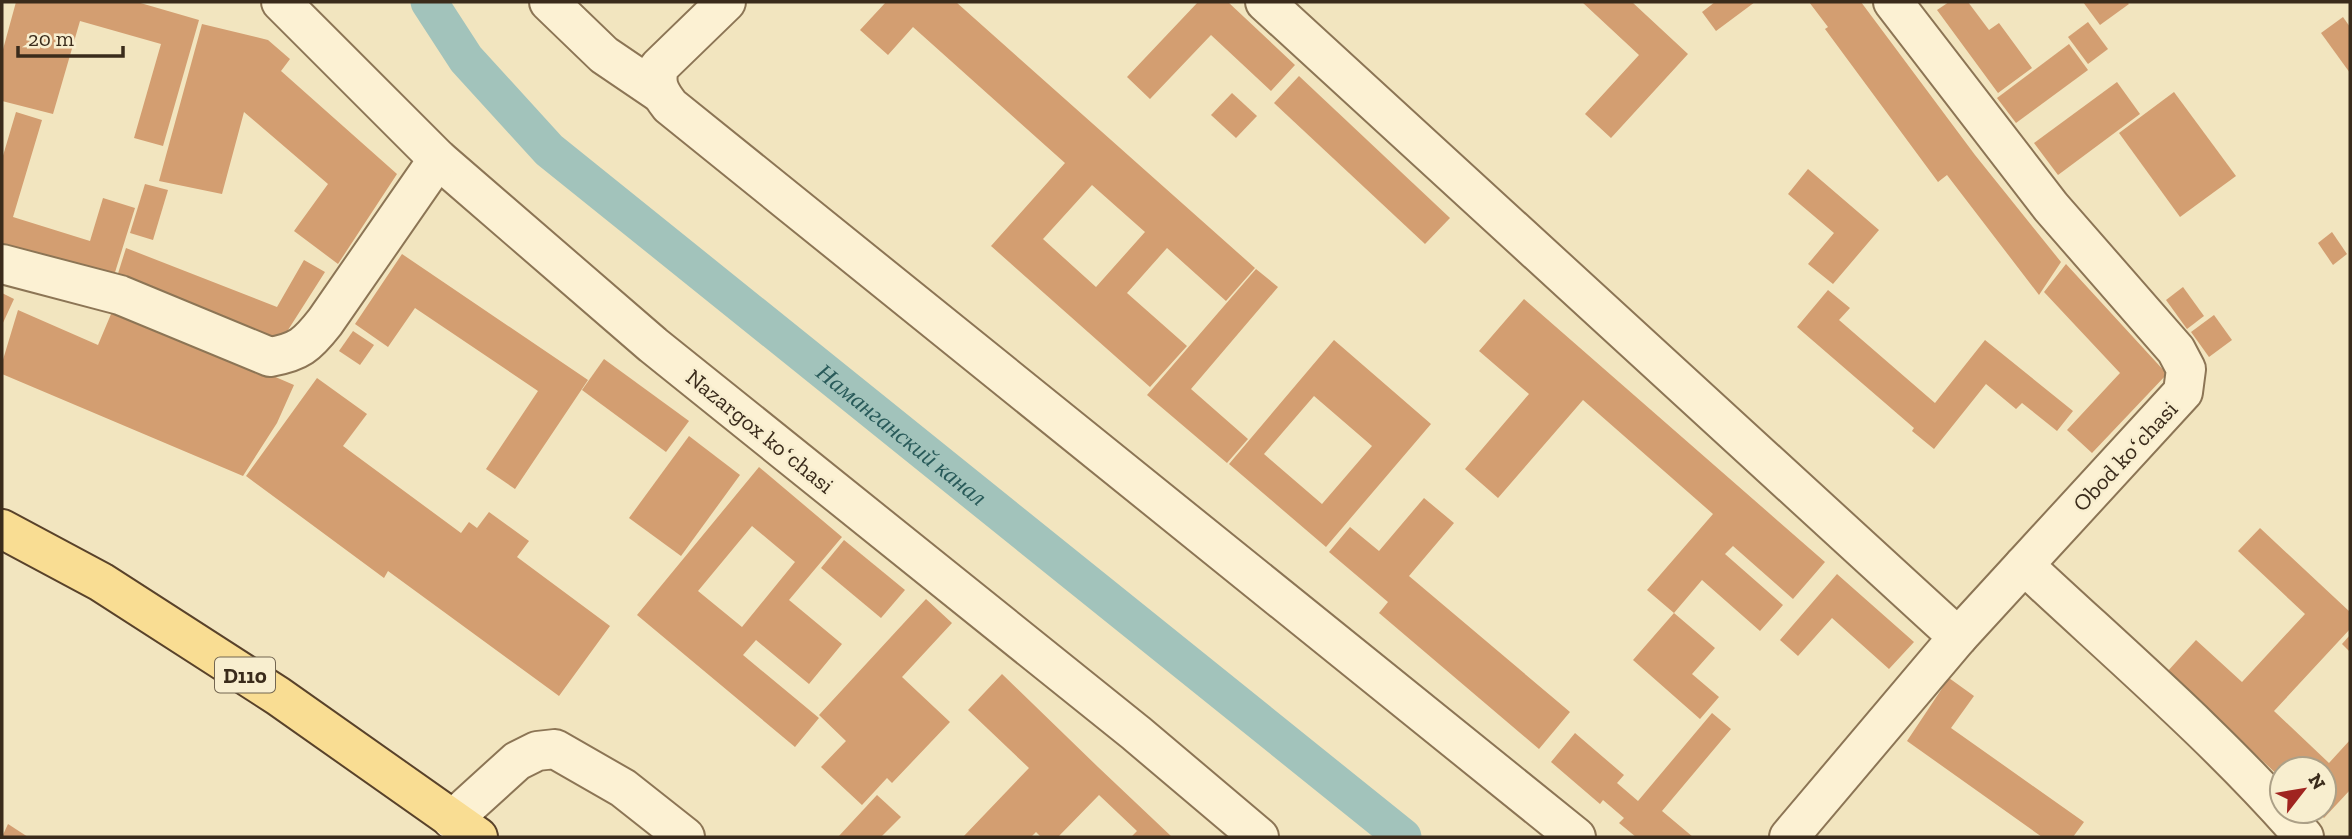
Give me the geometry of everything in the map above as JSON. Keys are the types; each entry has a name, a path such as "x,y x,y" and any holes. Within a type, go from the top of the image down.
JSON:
{"main road":[{"name":"D110","path":"4,535 101,582 278,696 465,829"}],"street":[{"name":"Nazargox koʻchasi","path":"281,2 438,159 653,345 1136,733 1259,837"},
{"path":"550,2 604,55 660,93"},
{"path":"726,2 659,67 656,82 670,106 1576,837"},
{"path":"1265,2 1958,637"},
{"name":"Obod koʻchasi","path":"1789,837 1958,637 2183,392 2186,369 2176,350 2051,207 1893,2"},
{"path":"2,264 120,295 270,357 292,353 309,343 325,322 438,159"},
{"path":"2024,565 2188,719 2304,837"},
{"path":"465,829 517,761 537,751 555,749 623,788 685,837"}],"building":[{"path":"16,2 137,2 199,20 163,146 134,138 161,44 80,21 53,114 2,101 2,53"},
{"path":"886,2 956,2 1255,268 1226,301 1167,248 1127,293 1187,346 1150,387 991,246 1065,163 913,27 888,55 860,30","holes":["1092,185 1145,232 1096,287 1043,239"]},
{"path":"1198,2 1228,2 1295,65 1271,91 1211,35 1150,99 1127,77"},
{"path":"1582,2 1632,2 1688,54 1611,138 1585,114 1639,55"},
{"path":"1715,2 1755,2 1716,31 1702,12"},
{"path":"1809,2 1861,2 1975,155 2061,262 2039,295 1947,175 1938,182 1825,29 1828,27"},
{"path":"1949,2 1968,2 1989,30 1999,23 2032,68 1998,93 1937,10"},
{"path":"2083,2 2127,2 2129,4 2100,25"},
{"path":"2343,17 2350,27 2350,73 2321,33"},
{"path":"2088,22 2108,49 2088,64 2068,37"},
{"path":"202,24 268,40 290,59 281,71 397,174 338,264 294,231 328,184 244,112 222,194 159,181"},
{"path":"2069,44 2088,70 2016,123 1997,98"},
{"path":"1299,76 1450,218 1425,244 1274,103"},
{"path":"2117,82 2140,114 2058,175 2034,143"},
{"path":"2174,92 2236,176 2180,217 2119,133"},
{"path":"1232,93 1257,116 1236,138 1211,115"},
{"path":"16,112 42,120 13,217 90,241 103,198 135,208 112,282 2,249 2,159"},
{"path":"1808,169 1879,230 1833,284 1808,264 1834,233 1788,194"},
{"path":"145,184 168,190 153,240 130,233"},
{"path":"2332,232 2347,254 2333,265 2318,243"},
{"path":"126,248 277,307 304,260 325,272 281,341 115,283"},
{"path":"402,254 588,380 515,489 486,469 538,391 415,308 388,347 355,324"},
{"path":"2066,264 2167,374 2092,453 2067,430 2120,373 2044,292"},
{"path":"1256,269 1278,287 1191,389 1248,439 1227,463 1147,395"},
{"path":"2183,287 2204,316 2187,329 2166,300"},
{"path":"1828,290 1850,308 1839,320 1935,403 1985,340 2073,411 2057,431 2022,403 2016,409 1986,384 1934,449 1912,431 1914,428 1797,327"},
{"path":"2,293 14,299 2,325"},
{"path":"1524,299 1825,562 1793,599 1733,546 1725,554 1783,605 1760,631 1702,580 1674,613 1647,590 1713,514 1583,400 1498,498 1465,469 1529,394 1479,351"},
{"path":"114,307 294,385 277,423 243,476 2,374 2,363 18,310 98,345"},
{"path":"2214,315 2232,340 2209,357 2191,332"},
{"path":"353,331 374,345 360,365 339,351"},
{"path":"1334,340 1431,424 1326,547 1229,464","holes":["1314,396 1372,446 1322,504 1264,454"]},
{"path":"604,359 689,421 666,452 582,390"},
{"path":"317,378 367,414 343,446 461,533 469,522 477,528 489,512 529,541 517,557 610,626 559,696 388,571 384,578 246,476"},
{"path":"689,436 740,475 681,556 629,518"},
{"path":"759,467 842,537 789,600 842,644 809,684 756,640 743,655 819,718 795,747 637,615","holes":["752,526 795,562 742,627 698,591"]},
{"path":"1424,498 1454,523 1409,576 1570,712 1539,749 1379,613 1388,602 1329,552 1350,527 1379,551"},
{"path":"2260,528 2350,612 2350,629 2274,711 2321,755 2268,755 2268,766 2167,672 2196,640 2242,682 2305,614 2238,551"},
{"path":"844,540 905,590 881,618 821,568"},
{"path":"1837,574 1914,642 1889,669 1832,618 1798,656 1780,640"},
{"path":"926,599 952,623 902,677 950,722 892,783 887,778 862,805 821,767 846,741 819,715"},
{"path":"1674,613 1715,648 1692,674 1719,697 1700,719 1633,660"},
{"path":"2350,635 2350,652 2342,644"},
{"path":"1002,674 1172,837 1131,837 1137,831 1099,795 1058,837 1041,837 1036,832 1031,837 963,837 1029,768 968,710"},
{"path":"1949,678 1974,696 1951,728 2084,822 2073,837 2042,837 1907,741"},
{"path":"1712,713 1731,729 1662,811 1693,837 1636,837 1619,823 1624,818 1603,800 1600,804 1551,762 1575,733 1624,775 1617,783 1638,801"},
{"path":"2350,740 2350,790 2338,803 2336,755"},
{"path":"877,795 901,817 881,837 838,837"},
{"path":"8,824 28,837 2,837"}],"waterway":[{"name":"Наманганский канал","path":"429,2 466,59 549,150 1403,837"}]}
